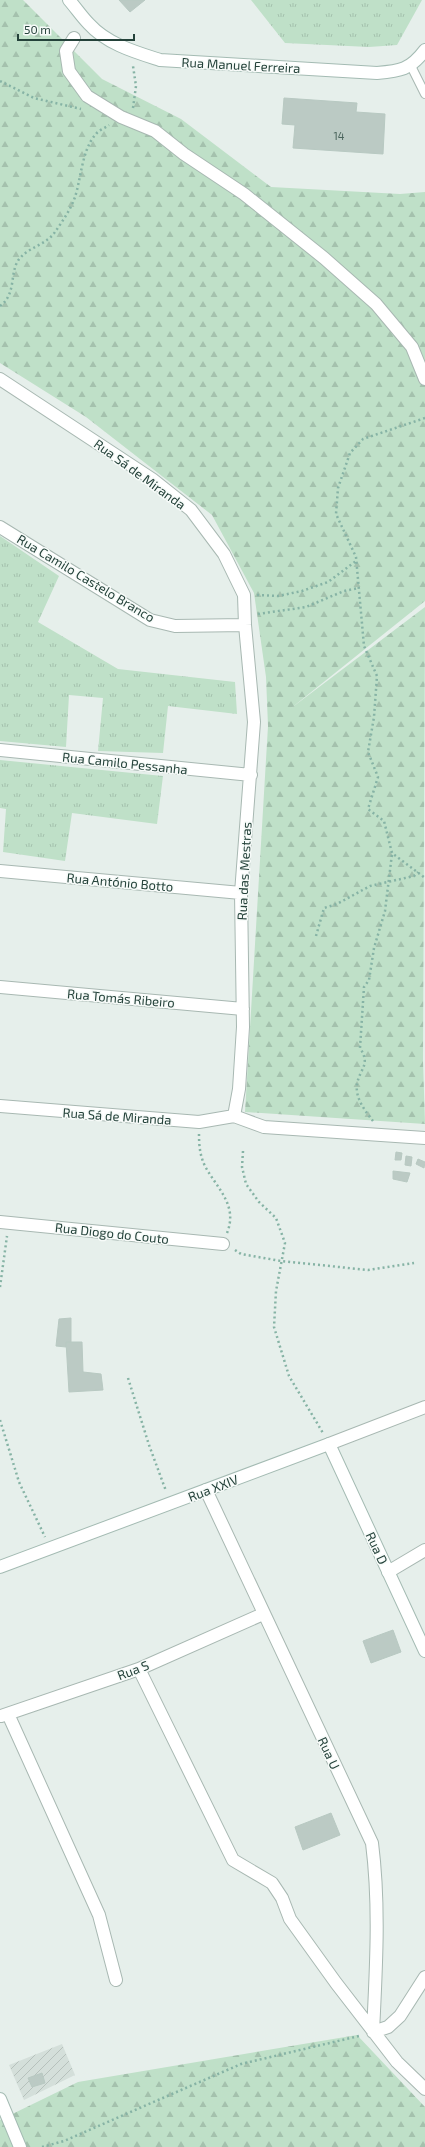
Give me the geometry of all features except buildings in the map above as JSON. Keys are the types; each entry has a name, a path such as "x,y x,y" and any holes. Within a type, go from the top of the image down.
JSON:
{"street":[{"name":"Rua Manuel Ferreira","path":"69,0 89,25 111,41 131,51 160,60 377,73 399,71 411,66"},
{"path":"74,38 66,51 69,71 87,96 126,120 155,132 184,154 244,194 324,258 376,304 412,347 425,379"},
{"path":"411,66 425,50"},
{"name":"Rua Sá de Miranda","path":"0,379 152,479 191,510 224,554 244,596 244,621"},
{"name":"Rua Camilo Castelo Branco","path":"0,527 150,620 175,626 244,621"},
{"name":"Rua das Mestras","path":"234,1116 239,1081 243,1009 241,893 254,722 244,621"},
{"name":"Rua Camilo Pessanha","path":"0,750 251,775"},
{"name":"Rua António Botto","path":"0,871 241,893"},
{"name":"Rua Tomás Ribeiro","path":"0,987 243,1009"},
{"name":"Rua Sá de Miranda","path":"0,1106 200,1122 234,1116"},
{"path":"234,1116 264,1127 425,1138"},
{"name":"Rua Diogo do Couto","path":"5,1222 223,1244"},
{"name":"Rua XXIV","path":"0,1567 171,1504 425,1407"},
{"name":"Rua D","path":"329,1444 425,1651"},
{"name":"Rua U","path":"206,1490 263,1614 372,1842 376,1879 376,1963 373,2032"},
{"path":"388,1572 425,1550"},
{"name":"Rua S","path":"4,1715 139,1669 263,1614"},
{"path":"139,1669 233,1860 272,1883 282,1898 290,1919 373,2032 397,2062 425,2089"},
{"path":"4,1715 99,1915 116,1980"},
{"path":"373,2032 388,2027 400,2016 425,1977"},
{"path":"0,2099 4,2115 20,2147"}],"lane":[{"path":"411,66 425,94"}],"path":[{"path":"0,306 4,303 12,289 14,272 20,257 41,245 55,233 75,198 83,160 96,134 126,120 136,86 131,51"},
{"path":"0,81 34,98 83,110"},
{"path":"382,1134 364,1109 357,1094 357,1083 365,1066 365,1056 360,1048 363,1033 364,987 369,980 374,948 385,911 390,880 392,853 384,821 368,809 378,777 368,752 374,717 377,676 364,646 356,561 336,514 338,488 350,453 363,439 425,418"},
{"path":"244,596 260,594 278,596 302,591 328,582 356,561"},
{"path":"244,621 306,607 344,591 358,588"},
{"path":"392,853 425,878"},
{"path":"316,936 324,908 337,904 370,886 390,880 414,876 418,872"},
{"path":"200,1122 200,1151 206,1167 224,1192 230,1210 230,1227 223,1244 241,1254 281,1261 368,1270 414,1263"},
{"path":"243,1151 242,1168 246,1184 259,1202 276,1218 285,1243 276,1291 274,1327 289,1376 329,1444"},
{"path":"0,1287 5,1222"},
{"path":"128,1378 149,1445 171,1504"},
{"path":"0,1420 19,1482 50,1548"},
{"path":"42,2147 64,2141 241,2064 373,2032"}],"shaded area":[{"path":"62,2044 75,2075 24,2100 9,2065"}],"green space":[{"path":"0,0 23,0 102,79 181,119 271,187 400,194 425,192 425,601 290,709 425,607 423,1061 425,1124 245,1112 268,726 266,677 254,593 212,515 86,417 0,363"},
{"path":"251,0 422,0 397,45 369,47 285,43"},
{"path":"0,536 59,576 38,622 118,669 235,682 237,714 168,706 163,753 98,751 103,698 69,695 66,747 0,741"},
{"path":"0,760 163,776 157,824 72,813 65,861 3,852 6,809 0,808"},
{"path":"357,2035 425,2107 425,2147 0,2147 0,2120 78,2082"}]}
